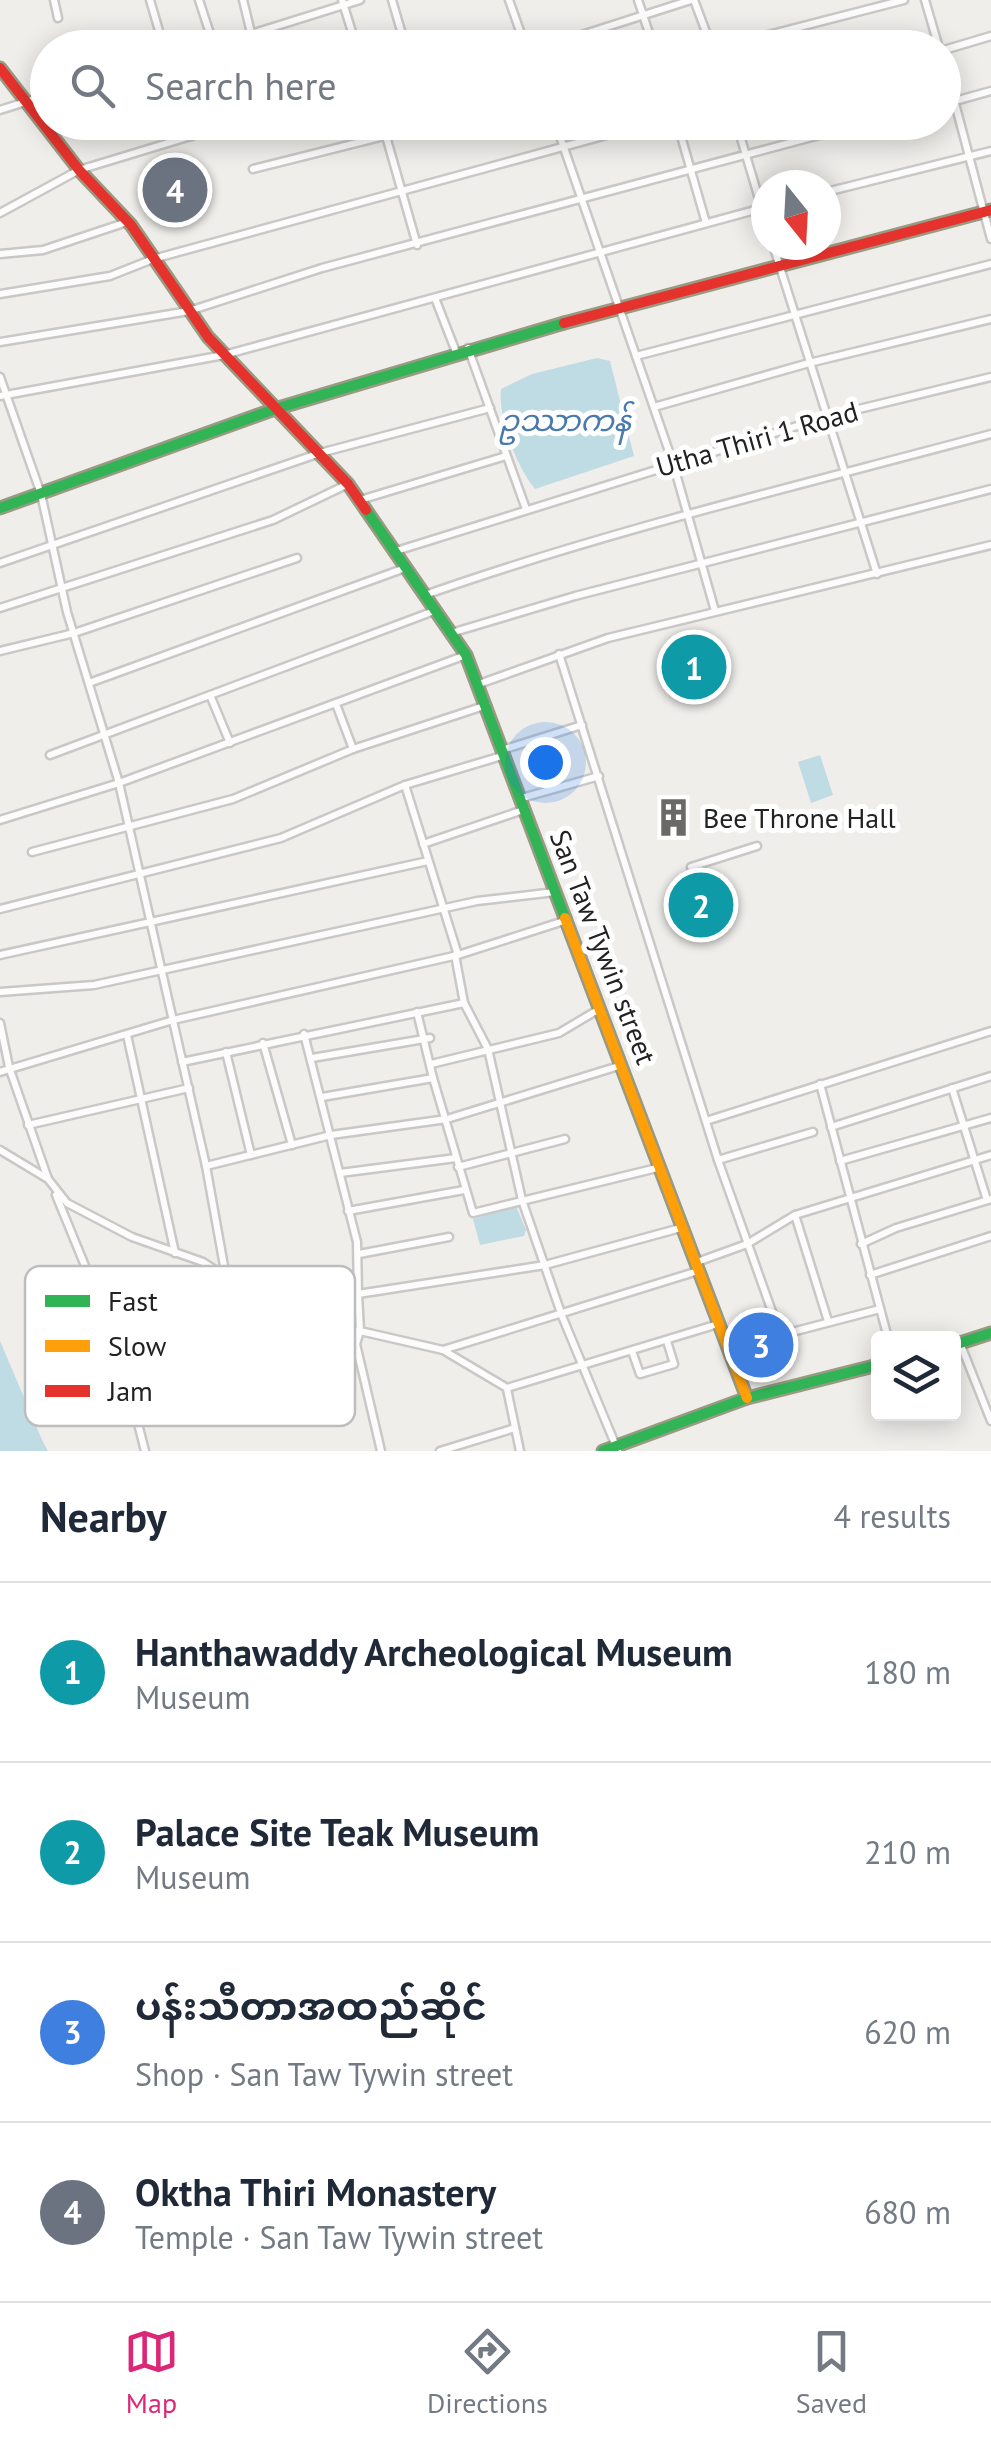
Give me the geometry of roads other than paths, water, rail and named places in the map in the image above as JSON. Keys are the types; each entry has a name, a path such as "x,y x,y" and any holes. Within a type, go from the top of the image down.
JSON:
{"street":[{"path":"54,0 58,18"},
{"path":"150,0 159,30"},
{"path":"199,0 207,30"},
{"path":"243,0 251,30"},
{"path":"263,30 343,2 360,0"},
{"path":"392,0 401,30"},
{"path":"511,0 521,30"},
{"path":"638,0 648,30"},
{"path":"597,30 692,0 706,30"},
{"path":"786,30 904,0"},
{"path":"925,0 935,30"},
{"path":"343,2 352,30"},
{"path":"961,44 991,36"},
{"name":"San Taw Tywin street","path":"1,71 30,104"},
{"path":"961,100 991,91"},
{"path":"0,110 28,101"},
{"path":"961,121 988,211 991,239"},
{"name":"San Taw Tywin street","path":"57,140 127,222 224,355 348,484 466,656 506,752 747,1398"},
{"path":"0,213 79,170 179,140"},
{"path":"253,169 370,140"},
{"path":"387,140 417,245"},
{"path":"561,140 672,463 715,611"},
{"path":"0,294 110,276 153,259 583,140"},
{"path":"682,140 706,223"},
{"path":"741,140 751,170"},
{"path":"0,342 189,311 322,268 794,140"},
{"path":"841,188 991,151"},
{"path":"3,396 224,355 751,211"},
{"path":"0,508 275,408 468,348 988,211"},
{"path":"0,254 44,250 127,222"},
{"path":"778,260 877,574"},
{"path":"636,356 991,264"},
{"path":"435,298 456,352"},
{"path":"653,408 809,363 991,319"},
{"path":"468,348 526,509"},
{"path":"0,377 3,396 41,494 62,591 120,784 206,1166 224,1266"},
{"name":"Utha Thiri 1 Road","path":"393,552 826,417 991,377"},
{"path":"0,563 53,548 320,453 490,408"},
{"path":"424,596 530,558 687,513 991,434"},
{"path":"360,500 506,456"},
{"path":"0,608 273,520 348,484"},
{"path":"451,634 702,562 991,489"},
{"path":"480,684 559,654 715,611 991,545"},
{"path":"0,651 74,634 297,558"},
{"path":"89,683 405,568"},
{"path":"50,755 434,610"},
{"path":"559,654 718,1160 780,1334"},
{"path":"0,820 120,784 466,656"},
{"path":"210,695 230,743"},
{"path":"336,704 353,749"},
{"path":"32,852 233,799 353,749 488,705"},
{"path":"0,909 281,838 405,785 582,725"},
{"path":"423,844 599,776"},
{"path":"405,785 445,908 464,1003 488,1049 522,1200 581,1366 617,1449"},
{"path":"691,866 756,846"},
{"path":"0,955 428,861"},
{"path":"0,992 94,985 445,908 556,892"},
{"path":"0,1072 173,1020 456,955 567,920"},
{"path":"182,1062 464,1003"},
{"path":"430,1064 559,1033 602,1008"},
{"path":"417,1012 428,1038 433,1078 473,1212 662,1167"},
{"path":"0,1023 28,1126 84,1266"},
{"path":"706,1121 991,1031"},
{"path":"304,1034 359,1254 360,1332 356,1344 380,1451"},
{"path":"126,1035 175,1253"},
{"path":"312,1058 428,1038"},
{"path":"262,1043 292,1145"},
{"path":"226,1052 251,1155"},
{"path":"206,1166 331,1135 447,1119 624,1065"},
{"path":"831,1127 991,1076"},
{"path":"322,1097 433,1078"},
{"path":"820,1084 886,1331"},
{"path":"28,1126 189,1088"},
{"path":"861,1244 989,1200 952,1088"},
{"path":"840,1162 991,1118"},
{"path":"718,1160 813,1132"},
{"path":"458,1167 565,1139"},
{"path":"0,1150 48,1179 65,1202 132,1237 209,1266"},
{"path":"443,1350 562,1316 698,1266 795,1216 848,1197 991,1155"},
{"path":"340,1174 456,1158"},
{"path":"348,1211 464,1190"},
{"path":"795,1216 828,1322"},
{"path":"358,1294 546,1265 684,1228"},
{"path":"870,1274 991,1236"},
{"path":"359,1254 449,1237"},
{"path":"727,1349 880,1309"},
{"path":"355,1331 443,1350 507,1388 718,1324"},
{"path":"961,1343 991,1333"},
{"path":"632,1351 640,1374 674,1364 667,1341"},
{"path":"961,1353 991,1421"},
{"path":"603,1451 747,1398 871,1367"},
{"path":"507,1388 520,1451"},
{"path":"138,1426 145,1451"},
{"path":"440,1451 515,1428"}],"water":[{"name":"ဥဿာကန်","path":"597,358 610,361 634,456 535,489 510,441 502,414 501,389 532,374"},
{"path":"820,755 833,795 811,803 798,762"},
{"path":"516,1206 526,1230 524,1236 480,1245 473,1219"},
{"path":"0,1341 25,1400 25,1426 36,1426 48,1451 0,1451"}],"place":[{"name":"Oktha Thiri Monastery","path":"175,190"},
{"name":"Hanthawaddy Archeological Museum","path":"694,667"},
{"name":"Bee Throne Hall","path":"673,818"},
{"name":"Palace Site Teak Museum","path":"701,905"},
{"name":"ပန်းသီတာအထည်ဆိုင်","path":"761,1345"}]}
